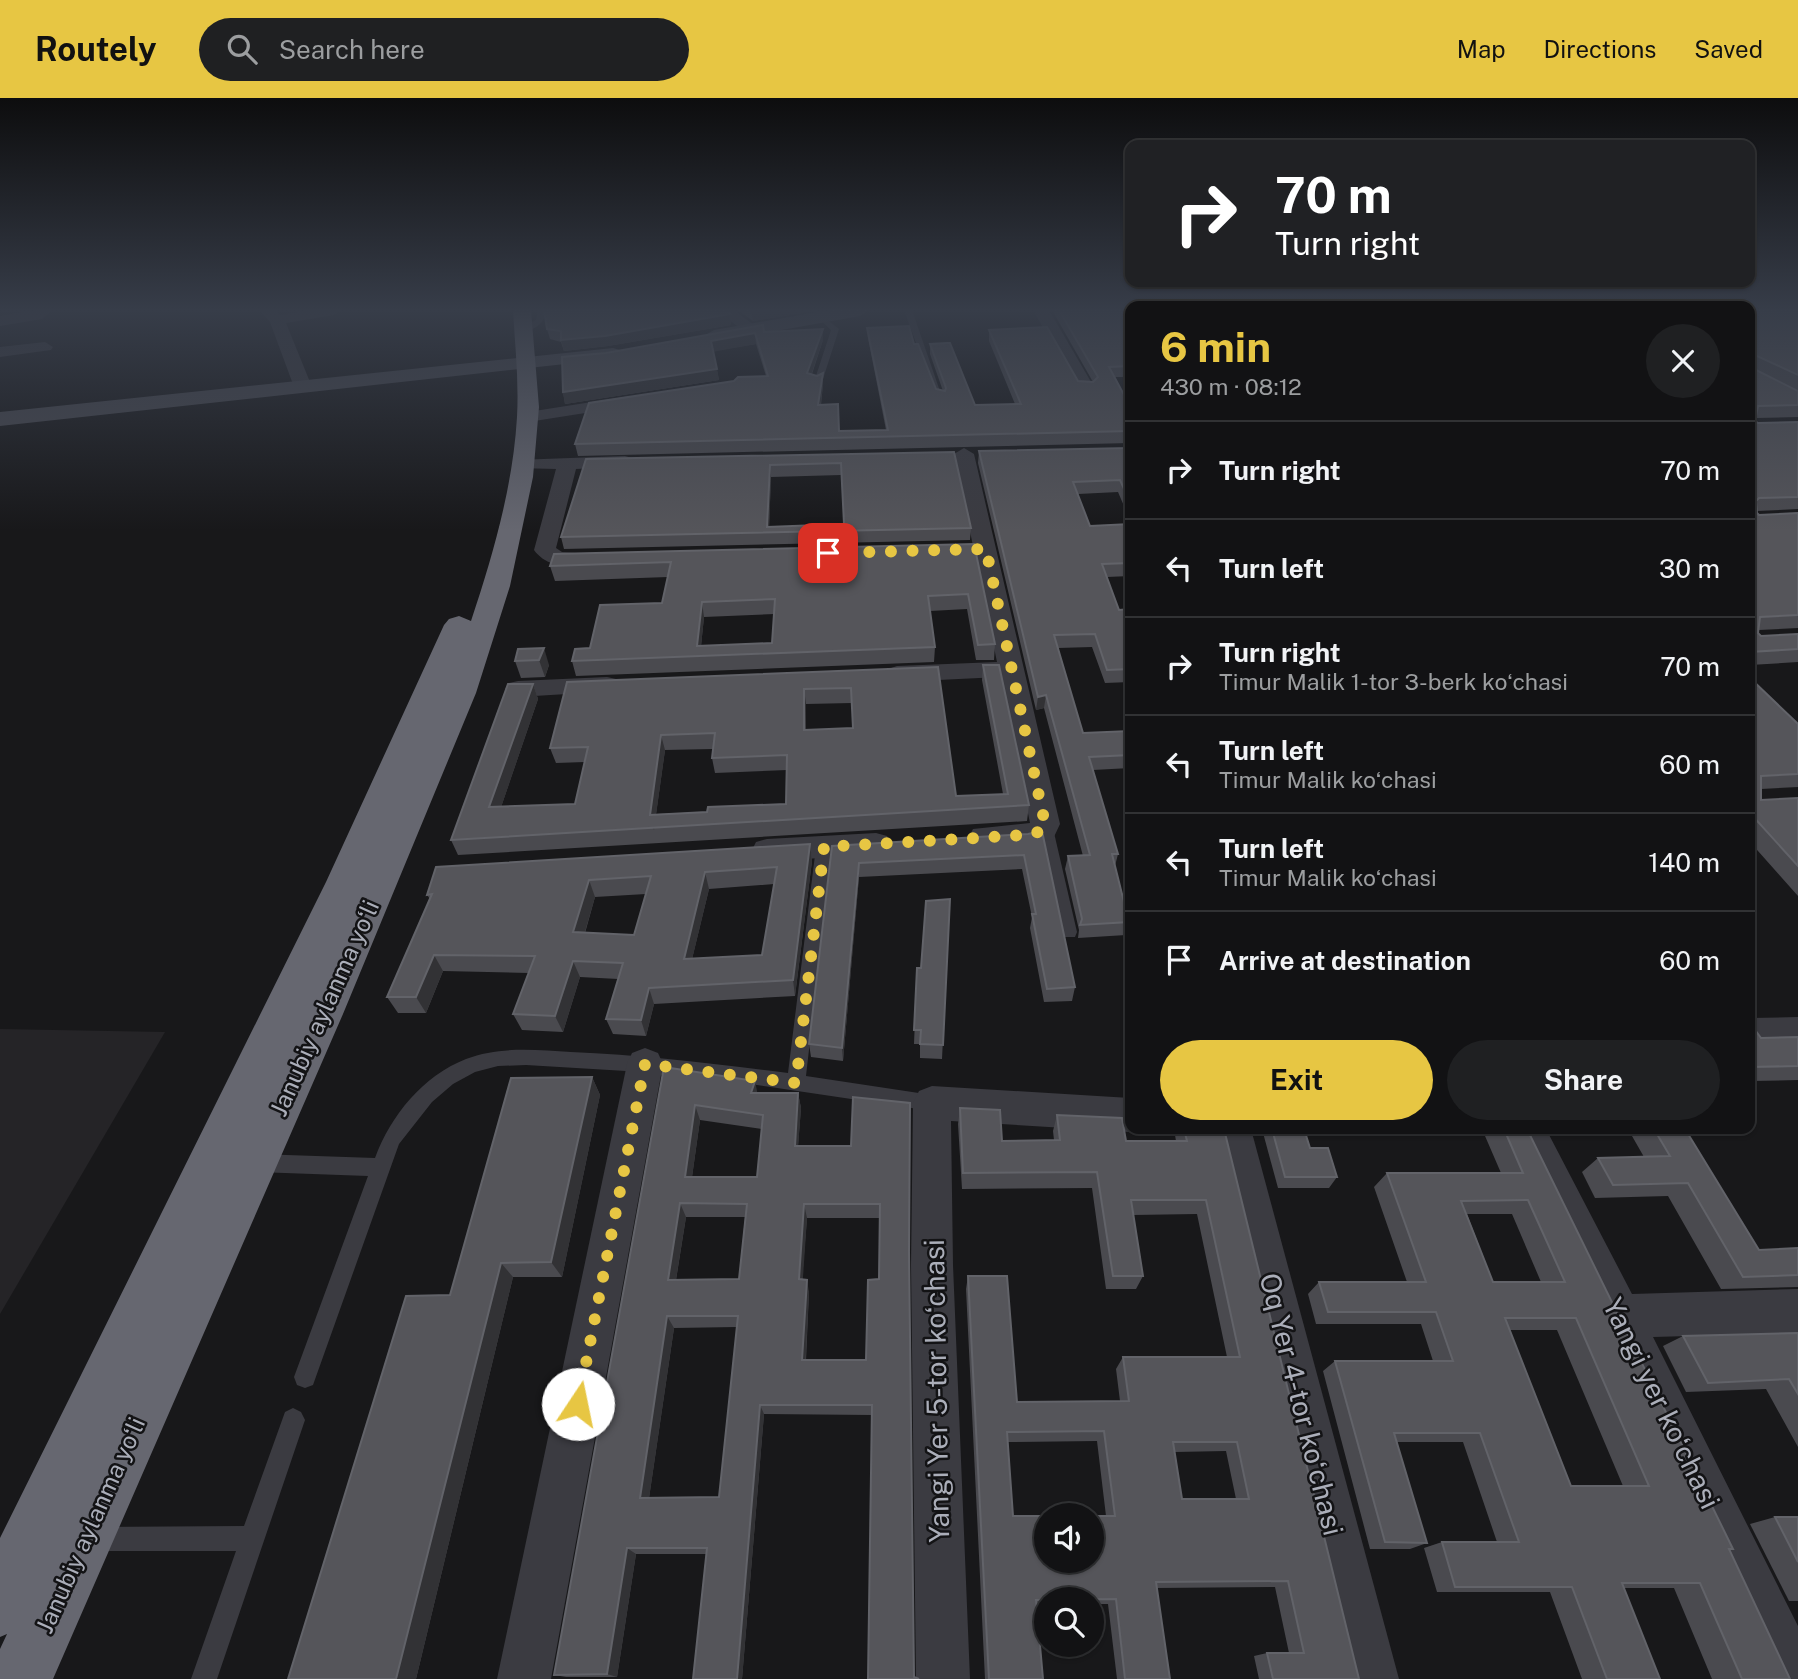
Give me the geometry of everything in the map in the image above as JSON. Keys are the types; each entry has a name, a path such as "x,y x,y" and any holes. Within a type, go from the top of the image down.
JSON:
{"highway":[{"name":"Janubiy aylanma yoʻli","path":"0,1605 345,882 464,613 488,535 503,466 514,384"},
{"name":"Janubiy aylanma yoʻli","path":"20,1679 428,774 505,565 523,464 528,417 525,384"}],"street":[{"path":"0,419 316,384"},
{"path":"528,417 649,398"},
{"path":"959,839 1026,835 1042,831 1045,824 964,454"},
{"path":"523,464 650,462"},
{"path":"567,464 545,550 550,556 565,560 620,559"},
{"path":"959,549 986,549"},
{"path":"875,674 1013,669"},
{"path":"517,689 628,684"},
{"path":"742,852 905,842"},
{"path":"1755,1033 1798,1032"},
{"path":"524,1679 645,1064"},
{"path":"932,1103 1125,1115"},
{"name":"Yangi Yer 5-tor koʻchasi","path":"932,1103 932,1265 943,1679"},
{"name":"Oq Yer 4-tor koʻchasi","path":"1233,1134 1372,1679"},
{"name":"Yangi yer koʻchasi","path":"1528,1134 1796,1679"},
{"path":"1620,1317 1798,1311"}],"lane":[{"path":"935,384 940,398"},
{"path":"1045,824 1069,932"},
{"path":"796,1083 824,847"},
{"path":"305,1377 391,1140 406,1115 452,1075 471,1065 516,1057 645,1064 932,1103"},
{"path":"254,1163 379,1167"},
{"path":"204,1679 293,1420"},
{"path":"83,1539 253,1538"}],"shaded area":[{"path":"0,1029 165,1032 0,1314"}],"building":[{"path":"563,384 618,384 563,392"},
{"path":"716,384 821,384 818,405 838,404 839,431 888,430 878,384 934,384 936,389 945,391 944,384 966,384 975,405 1021,404 1012,384 1118,384 1125,397 1125,431 575,444 589,403"},
{"path":"1755,384 1784,384 1798,391 1798,405 1758,406 1755,421"},
{"path":"1755,421 1798,422 1798,497 1759,498 1756,501 1759,515 1798,513 1798,615 1760,617 1758,633 1761,636 1798,634 1798,649 1755,652"},
{"path":"1125,448 1125,491 1120,480 1073,482 1090,526 1125,524 1125,563 1102,564 1119,610 1125,609 1125,669 1107,670 1095,634 1054,635 1083,733 1125,731 1125,755 1089,757 1118,854 1112,854 1125,906 1125,922 1080,925 1082,919 1068,856 1090,855 1046,695 1038,697 979,451"},
{"path":"954,452 971,528 561,537 586,459","holes":["841,463 844,524 767,527 770,465"]},
{"path":"974,544 995,644 978,645 968,594 928,596 935,647 572,661 575,649 590,648 600,605 662,603 671,562 550,566 554,554","holes":["775,599 772,643 697,646 702,602"]},
{"path":"544,648 539,660 515,661 518,649"},
{"path":"983,665 999,665 1029,805 451,840 508,684 533,684 489,807 575,804 588,747 550,748 567,682 938,667 956,796 1008,794","holes":["851,688 853,728 804,730 804,689","715,733 712,758 787,755 786,804 708,807 707,812 650,815 661,735"]},
{"path":"1755,683 1798,724 1798,774 1761,776 1761,800 1798,798 1798,866 1755,819"},
{"path":"1042,831 1075,987 1047,989 1024,855 859,863 842,1048 809,1044 832,846"},
{"path":"810,844 793,980 649,988 641,1020 606,1019 623,963 573,961 555,1016 513,1014 535,956 434,955 416,997 387,997 432,894 427,895 436,867","holes":["777,867 762,955 684,959 705,872","651,876 634,935 573,932 589,880"]},
{"path":"950,899 943,1045 920,1044 921,1030 914,1030 917,968 921,968 926,901"},
{"path":"1755,1030 1761,1038 1798,1037 1798,1066 1755,1067"},
{"path":"664,1067 755,1081 751,1093 798,1093 795,1146 851,1146 853,1097 910,1103 914,1677 919,1679 868,1679 872,1405 760,1405 737,1679 693,1679 707,1548 627,1548 607,1674 554,1675","holes":["695,1105 763,1115 757,1177 685,1177","680,1203 747,1204 739,1279 668,1280","804,1204 880,1204 879,1279 868,1280 866,1360 802,1360 807,1280 799,1279","667,1316 738,1316 719,1497 640,1498"]},
{"path":"592,1077 551,1262 501,1263 396,1679 288,1679 406,1296 450,1295 511,1078"},
{"path":"960,1108 1000,1110 1002,1141 1060,1140 1057,1115 1122,1118 1126,1141 1187,1141 1185,1134 1225,1134 1359,1679 1273,1679 1267,1653 1304,1653 1288,1581 1156,1582 1170,1679 1125,1679 1116,1599 1104,1599 1104,1587 1034,1587 1034,1657 1041,1657 1043,1679 989,1679 968,1276 1007,1276 1017,1402 1129,1401 1123,1357 1240,1357 1206,1200 1131,1200 1143,1276 1113,1276 1097,1172 963,1173","holes":["1104,1431 1115,1516 1104,1516 1104,1573 1034,1573 1034,1516 1013,1516 1007,1432","1173,1442 1237,1442 1249,1499 1182,1499"]},
{"path":"1273,1134 1306,1134 1310,1148 1328,1148 1337,1177 1285,1177"},
{"path":"1506,1134 1529,1134 1733,1549 1729,1549 1790,1679 1742,1679 1700,1583 1622,1583 1660,1679 1607,1679 1572,1587 1455,1587 1442,1542 1519,1542 1480,1433 1394,1433 1427,1543 1385,1542 1335,1361 1453,1361 1436,1312 1328,1312 1319,1282 1426,1282 1387,1173 1523,1173","holes":["1528,1200 1565,1282 1493,1282 1461,1201","1505,1318 1576,1318 1649,1486 1571,1486"]},
{"path":"1657,1134 1688,1134 1759,1250 1798,1248 1798,1275 1743,1277 1688,1183 1613,1185 1598,1158 1670,1156"},
{"path":"1798,1333 1798,1394 1789,1379 1708,1383 1683,1336"},
{"path":"1775,1517 1798,1517 1798,1562"}],"route":[{"path":"578,1404 645,1064 796,1083 824,847 1026,835 1042,831 1045,824 986,549 828,553"}]}
